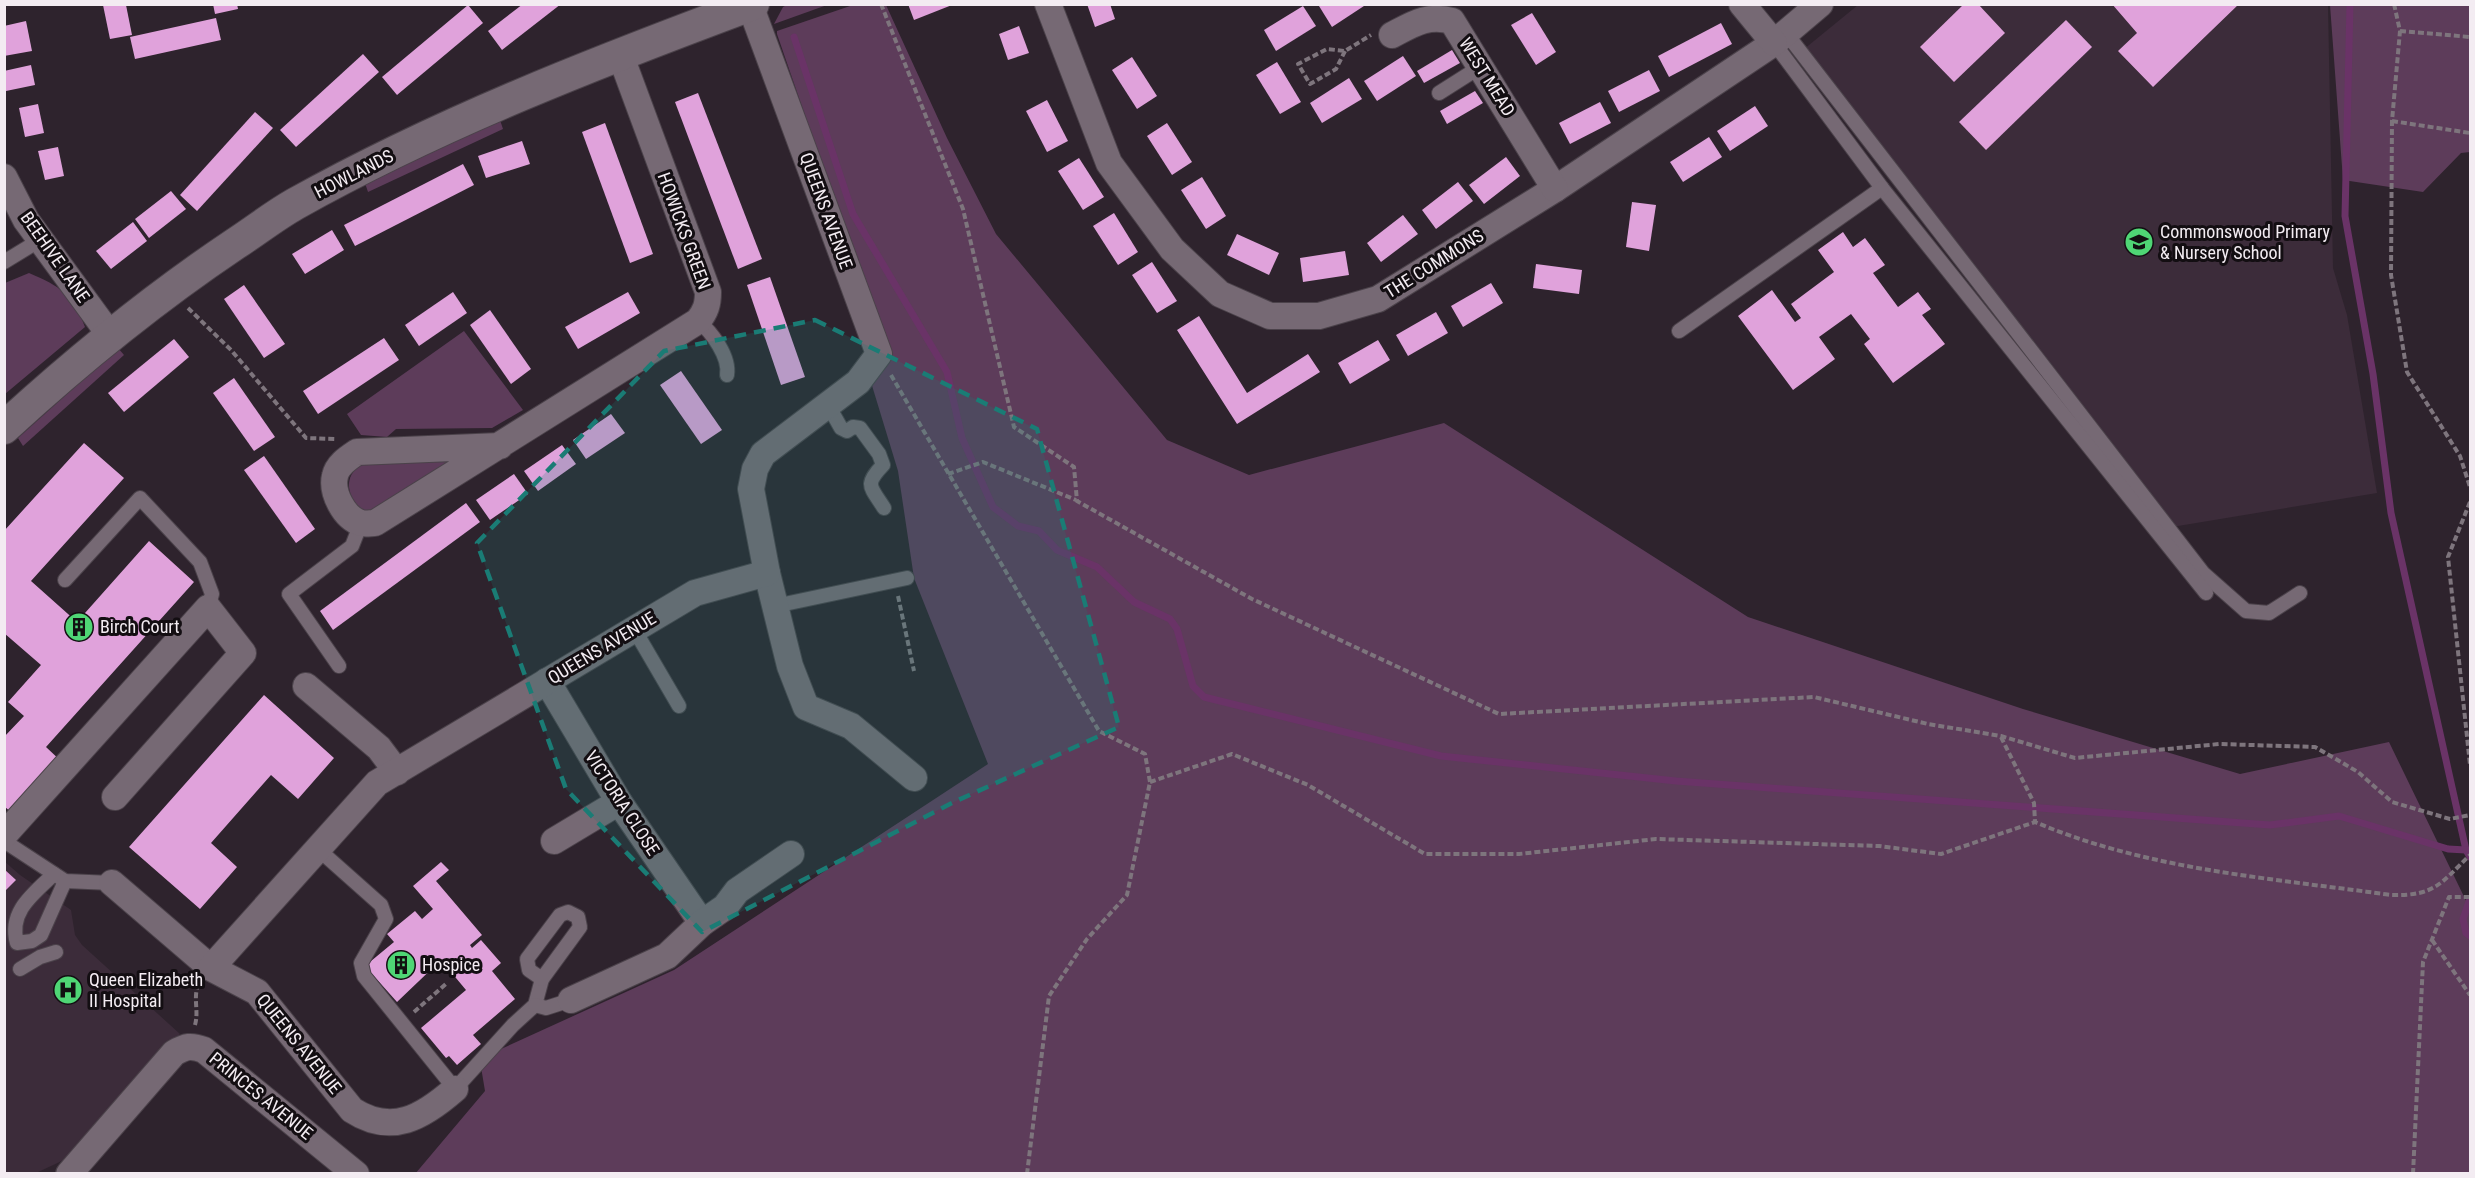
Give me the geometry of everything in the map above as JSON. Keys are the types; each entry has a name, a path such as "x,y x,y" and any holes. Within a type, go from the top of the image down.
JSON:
{"street":[{"name":"THE COMMONS","path":"1048,4 1109,164 1172,249 1220,294 1270,316 1319,316 1378,299 1555,189 1780,38 1820,4"},
{"path":"1742,4 1780,38"},
{"name":"HOWLANDS","path":"4,428 110,335 170,288 294,205 443,129 620,54 752,5"},
{"name":"QUEENS AVENUE","path":"752,5 879,354"},
{"name":"WEST MEAD","path":"1392,35 1425,18 1439,17 1452,21 1555,189"},
{"name":"HOWICKS GREEN","path":"620,54 708,292 708,303 698,321"},
{"name":"BEEHIVE LANE","path":"4,177 26,220 110,335"},
{"path":"500,446 357,452 343,461 335,475 334,488 341,505 350,517 361,523 375,523 500,446 698,321"},
{"path":"879,354 858,382 763,454 755,469 751,489 767,573 790,666 806,707 851,726 914,777"},
{"name":"QUEENS AVENUE","path":"455,1089 436,1105 409,1118 385,1124 368,1120 352,1110 257,992 211,968 377,783 694,593 767,573"},
{"path":"4,835 208,608 243,652 115,797"},
{"name":"VICTORIA CLOSE","path":"547,681 619,802 702,923"},
{"path":"306,686 379,748 397,772"},
{"path":"554,841 619,802"},
{"path":"570,1000 667,956 702,923 725,907 737,891 791,854"},
{"path":"112,883 211,968"},
{"name":"PRINCES AVENUE","path":"69,1173 174,1053 190,1046 204,1050 356,1173"}],"lane":[{"path":"1780,38 1882,188 2206,593"},
{"path":"1780,38 2203,573 2246,611 2269,613 2300,593"},
{"path":"1439,93 1480,67"},
{"path":"1679,331 1882,188"},
{"path":"4,262 40,240"},
{"path":"698,321 709,329 729,366 728,375"},
{"path":"828,405 841,428 847,430 853,427 860,428 879,454 883,465 870,478 869,485 884,508"},
{"path":"65,579 140,498 200,562 212,594 208,608"},
{"path":"339,666 290,594 352,546 361,523"},
{"path":"775,606 901,579"},
{"path":"634,629 679,705"},
{"path":"4,840 59,877 112,883"},
{"path":"318,849 381,905 386,919 361,963 364,976 455,1089 513,1025 535,1005 542,978 580,927 578,917 568,912 560,915 527,959 529,970 542,978"},
{"path":"20,969 40,957 56,952"},
{"path":"535,1005 546,1008 570,1000"}],"path":[{"path":"881,4 963,209 1014,427 1074,467 1077,501"},
{"path":"2394,4 2400,31 2392,121 2391,275 2407,372 2460,456 2470,487"},
{"path":"2400,31 2470,37"},
{"path":"1345,51 1327,49 1298,64 1310,84 1336,69 1345,51 1374,33 1392,35"},
{"path":"2392,121 2470,133"},
{"path":"170,288 231,350 306,438 334,438 357,452"},
{"path":"879,354 1099,731 1145,754 1150,782 1126,895 1087,939 1049,996 1028,1173"},
{"path":"948,474 983,462 1077,501 1252,599 1499,714 1814,697 1928,724 2001,736 2075,758 2219,744 2315,747 2358,772 2391,802 2450,819 2468,816"},
{"path":"2470,502 2448,557 2470,765"},
{"path":"901,579 914,671"},
{"path":"2001,736 2034,803 2035,822"},
{"path":"1150,782 1232,754 1308,785 1425,854 1519,854 1656,839 1879,846 1941,854 2035,822 2074,838 2175,866 2391,895 2417,896 2436,887 2470,855"},
{"path":"2412,1173 2423,962 2449,897 2470,897"},
{"path":"2432,939 2470,995"},
{"path":"190,1046 197,1017 195,994 200,977 211,968"},
{"path":"402,1022 447,983"}],"highlighted area":[{"path":"815,320 1037,429 1119,727 954,802 702,932 566,789 477,543 664,351"}],"shaded area":[{"path":"789,4 827,5 774,24 783,7"},
{"path":"853,5 886,5 947,138 996,234 1167,440 1249,475 1444,423 1748,617 2023,709 2240,774 2389,742 2470,909 2470,1173 415,1174 485,1091 481,1067 501,1049 674,970 988,764 914,578 898,471 870,379 887,354 777,34 777,31"},
{"name":"Commonswood Primary & Nursery School","path":"1858,5 2328,5 2333,268 2347,315 2377,493 2166,528 1798,54"},
{"path":"2330,5 2470,5 2470,152 2461,153 2423,192 2343,180"},
{"path":"499,117 503,129 368,192 364,180"},
{"path":"29,273 64,292 75,306 85,327 5,394 5,283"},
{"path":"464,331 523,410 492,428 396,429 387,437 361,435 347,414"},
{"path":"118,348 124,355 23,446 18,438"},
{"path":"460,458 374,512 359,510 352,498 349,481 360,464"},
{"name":"Queen Elizabeth II Hospital","path":"4,861 20,875 71,910 75,935 82,945 180,1034 66,1159 36,1173 5,1173"}],"building":[{"path":"213,4 237,4 238,9 215,14"},
{"path":"523,4 561,4 502,50 488,31"},
{"path":"908,4 952,4 952,5 914,20"},
{"path":"1087,4 1110,4 1115,19 1095,27"},
{"path":"1322,4 1367,4 1332,27 1319,6"},
{"path":"1964,4 1978,4 2005,33 1954,82 1920,47"},
{"path":"2112,4 2239,4 2153,87 2118,51 2137,33"},
{"path":"103,5 126,5 132,35 110,39"},
{"path":"468,5 483,23 397,95 382,77"},
{"path":"1303,6 1316,26 1276,51 1264,30"},
{"path":"1532,13 1556,52 1536,65 1511,25"},
{"path":"216,18 221,40 135,59 130,37"},
{"path":"2066,20 2092,47 1986,150 1959,122"},
{"path":"26,21 32,51 4,56 4,26"},
{"path":"1721,23 1732,44 1669,77 1658,56"},
{"path":"1019,26 1029,53 1008,60 999,34"},
{"path":"1452,50 1460,63 1424,83 1417,71"},
{"path":"363,54 379,72 296,147 280,130"},
{"path":"1403,56 1416,76 1377,101 1364,81"},
{"path":"1132,57 1157,96 1137,109 1112,70"},
{"path":"1277,62 1301,102 1280,114 1256,75"},
{"path":"31,65 35,85 6,91 4,71"},
{"path":"1649,70 1660,91 1619,112 1608,91"},
{"path":"1349,78 1362,99 1322,123 1310,103"},
{"path":"1475,91 1483,103 1447,124 1440,111"},
{"path":"698,93 762,259 738,269 675,102"},
{"path":"1047,100 1068,141 1047,152 1026,111"},
{"path":"1600,102 1611,123 1570,144 1559,123"},
{"path":"38,104 44,133 25,137 19,108"},
{"path":"1755,106 1768,126 1730,151 1717,131"},
{"path":"255,112 273,128 197,211 180,195"},
{"path":"605,123 653,254 630,263 582,132"},
{"path":"1167,123 1192,162 1172,175 1147,136"},
{"path":"1709,137 1722,157 1683,182 1670,162"},
{"path":"522,141 530,164 486,178 478,156"},
{"path":"58,147 64,176 45,180 38,151"},
{"path":"1506,157 1520,176 1484,204 1469,185"},
{"path":"1079,158 1104,197 1083,210 1058,171"},
{"path":"463,164 474,185 355,246 344,225"},
{"path":"1202,177 1226,216 1206,229 1181,190"},
{"path":"1458,182 1473,201 1436,229 1422,210"},
{"path":"171,191 186,209 149,238 135,219"},
{"path":"1632,202 1656,205 1649,251 1626,247"},
{"path":"1114,213 1138,252 1118,265 1093,226"},
{"path":"1403,215 1418,234 1381,262 1367,243"},
{"path":"133,222 147,241 111,269 96,251"},
{"path":"332,230 344,250 305,274 292,254"},
{"path":"1843,232 1853,247 1865,238 1885,265 1873,273 1898,307 1918,292 1931,309 1922,315 1945,344 1893,383 1864,344 1870,339 1851,314 1819,337 1835,359 1793,390 1738,316 1772,290 1795,322 1801,318 1791,304 1834,272 1818,250"},
{"path":"1237,234 1279,253 1269,275 1227,255"},
{"path":"1345,251 1349,275 1303,282 1300,258"},
{"path":"1152,262 1177,301 1157,313 1132,275"},
{"path":"1536,264 1582,270 1579,294 1533,288"},
{"path":"770,277 805,377 781,385 747,285"},
{"path":"1491,283 1503,303 1463,327 1451,306"},
{"path":"244,285 285,344 264,358 224,299"},
{"path":"453,292 467,313 419,346 405,325"},
{"path":"628,292 640,313 578,349 565,327"},
{"path":"490,310 531,369 511,384 470,325"},
{"path":"1436,312 1448,333 1408,356 1396,335"},
{"path":"1199,316 1247,393 1308,354 1320,372 1237,424 1177,330"},
{"path":"384,338 399,360 318,414 303,391"},
{"path":"174,339 189,357 124,412 108,393"},
{"path":"1378,340 1390,360 1350,384 1338,363"},
{"path":"681,371 722,430 701,444 660,385"},
{"path":"234,378 275,437 254,451 213,393"},
{"path":"611,414 625,433 586,459 573,440"},
{"name":"Birch Court","path":"84,443 124,478 31,581 77,622 149,541 194,582 46,747 63,763 15,816 4,806 4,737 24,716 8,702 41,665 4,633 4,531"},
{"path":"562,445 576,464 538,491 524,471"},
{"path":"264,456 315,529 296,543 244,470"},
{"path":"514,474 528,494 490,520 476,500"},
{"path":"466,503 480,522 333,630 320,611"},
{"path":"264,695 334,758 298,799 271,775 211,843 237,867 200,909 129,847"},
{"name":"Hospice","path":"441,862 449,870 436,881 482,935 470,945 472,948 481,940 501,963 492,971 515,999 473,1035 481,1044 457,1065 449,1056 446,1058 421,1028 466,990 441,960 397,1002 365,966 394,942 387,934 415,911 422,919 433,909 413,886"},
{"path":"4,869 16,880 4,892"}],"waterway":[{"path":"2350,4 2345,216 2373,374 2391,513 2466,850 2470,857"},
{"path":"794,37 853,214 947,372 962,438 993,507 1018,526 1039,531 1057,550 1097,567 1134,602 1170,619 1177,629 1193,686 1204,697 1441,756 1676,781 2270,825 2339,816 2448,849 2466,850"},
{"path":"2470,899 2463,919 2466,933 2470,936"}],"place":[{"name":"Commonswood Primary & Nursery School","path":"2139,242"},
{"name":"Birch Court","path":"79,627"},
{"name":"Hospice","path":"401,965"},
{"name":"Queen Elizabeth II Hospital","path":"68,990"}]}
